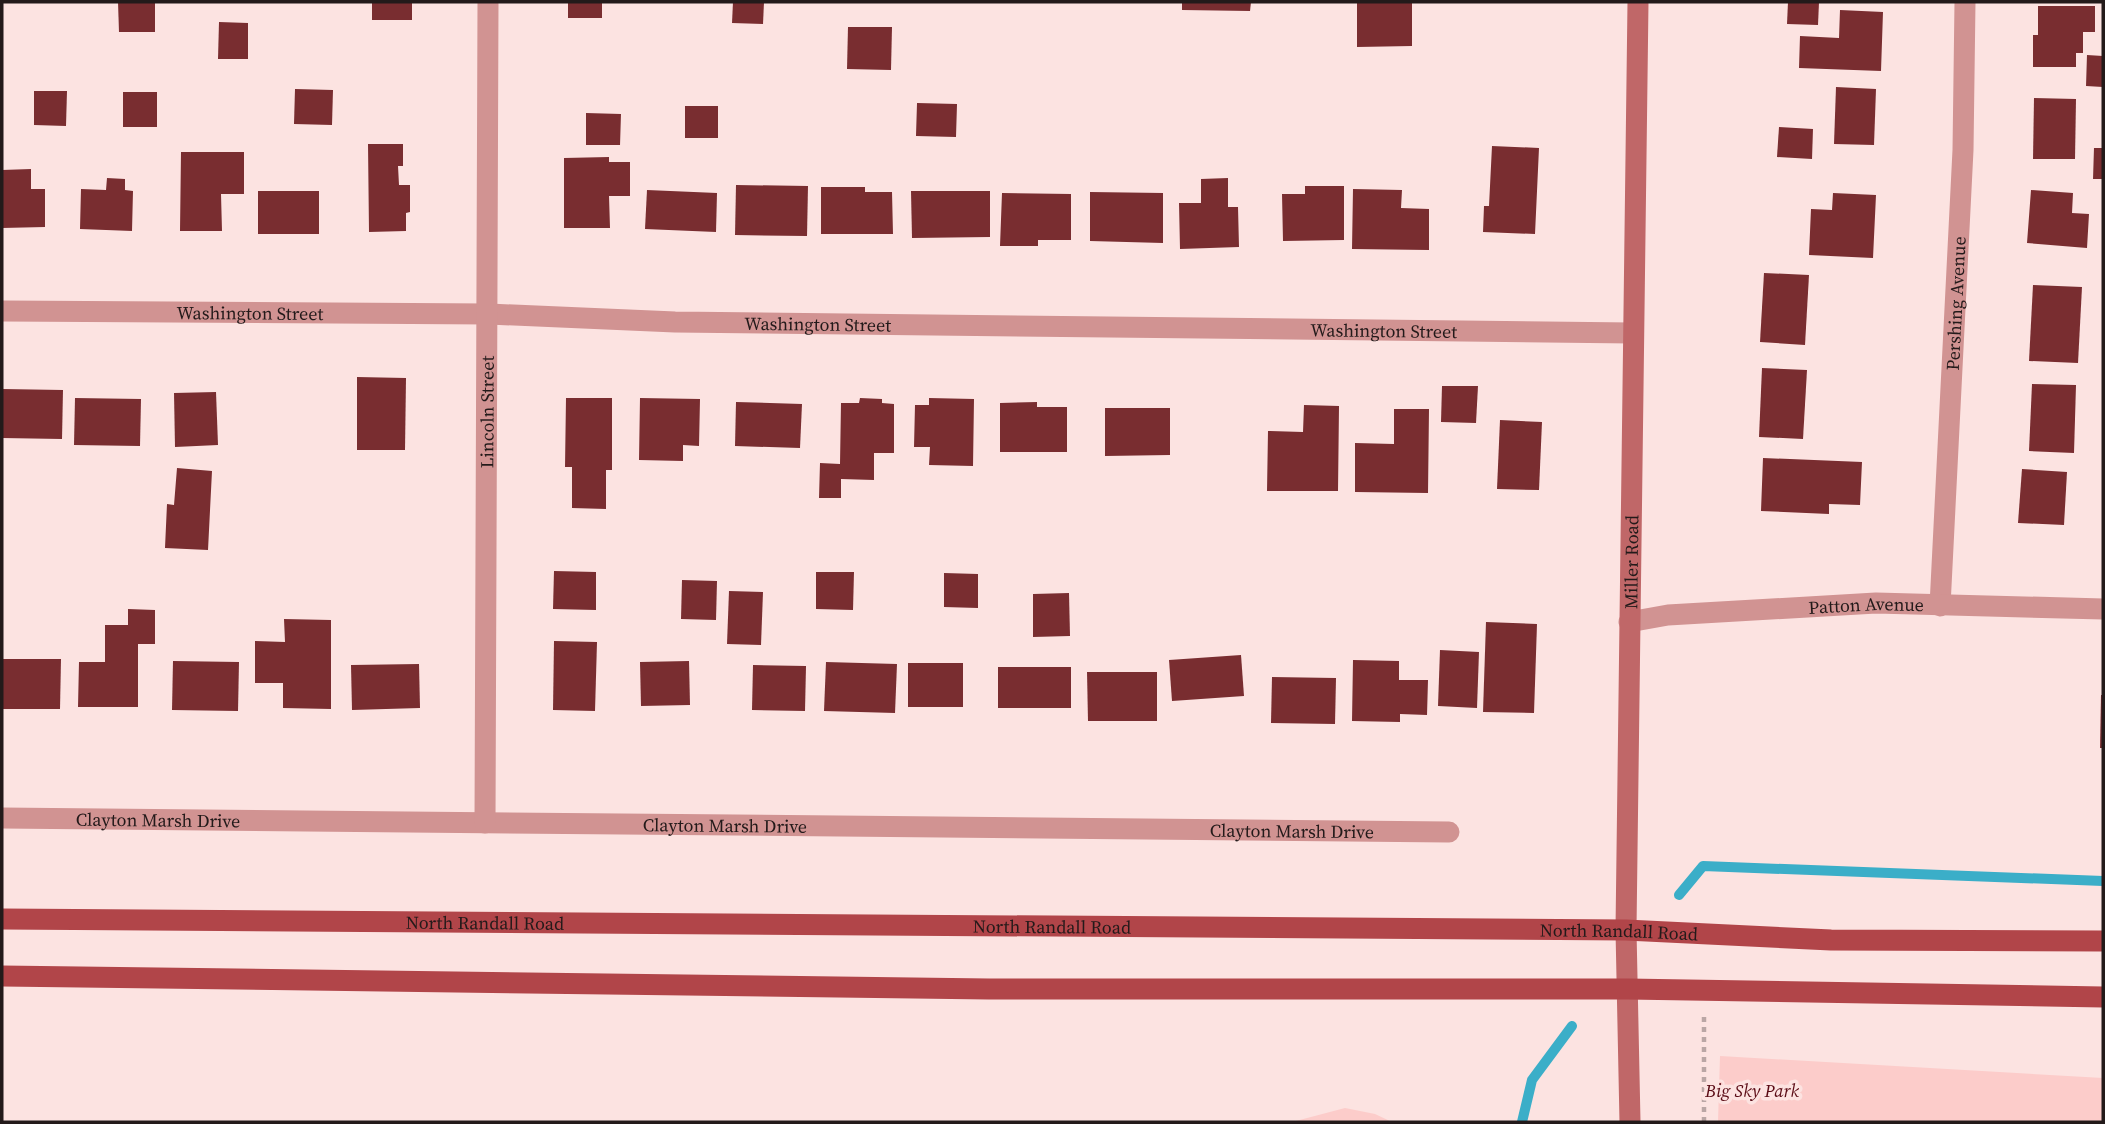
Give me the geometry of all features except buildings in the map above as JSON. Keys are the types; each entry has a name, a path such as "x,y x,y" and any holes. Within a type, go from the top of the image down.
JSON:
{"main road":[{"name":"North Randall Road","path":"2,919 1626,930 1831,940 2103,941"},
{"path":"2,976 989,989 1628,989 2103,997"}],"street":[{"name":"Lincoln Street","path":"485,823 485,385 489,314 488,2"},
{"name":"Miller Road","path":"1630,1122 1626,930 1638,2"},
{"name":"Pershing Avenue","path":"1940,607 1963,150 1965,2"},
{"name":"Washington Street","path":"2,311 489,314 675,322 1632,333"},
{"name":"Patton Avenue","path":"1629,622 1668,615 1876,603 1940,607 2103,609"},
{"name":"Clayton Marsh Drive","path":"2,818 1449,832"}],"path":[{"path":"1704,1063 1704,1122"}],"green space":[{"name":"Big Sky Park","path":"1720,1056 2103,1078 2103,1122 1718,1122"},
{"path":"1345,1108 1375,1114 1392,1122 1292,1122"}],"waterway":[{"path":"1679,895 1703,866 2103,881"},
{"path":"1522,1122 1532,1080 1572,1026"}]}
